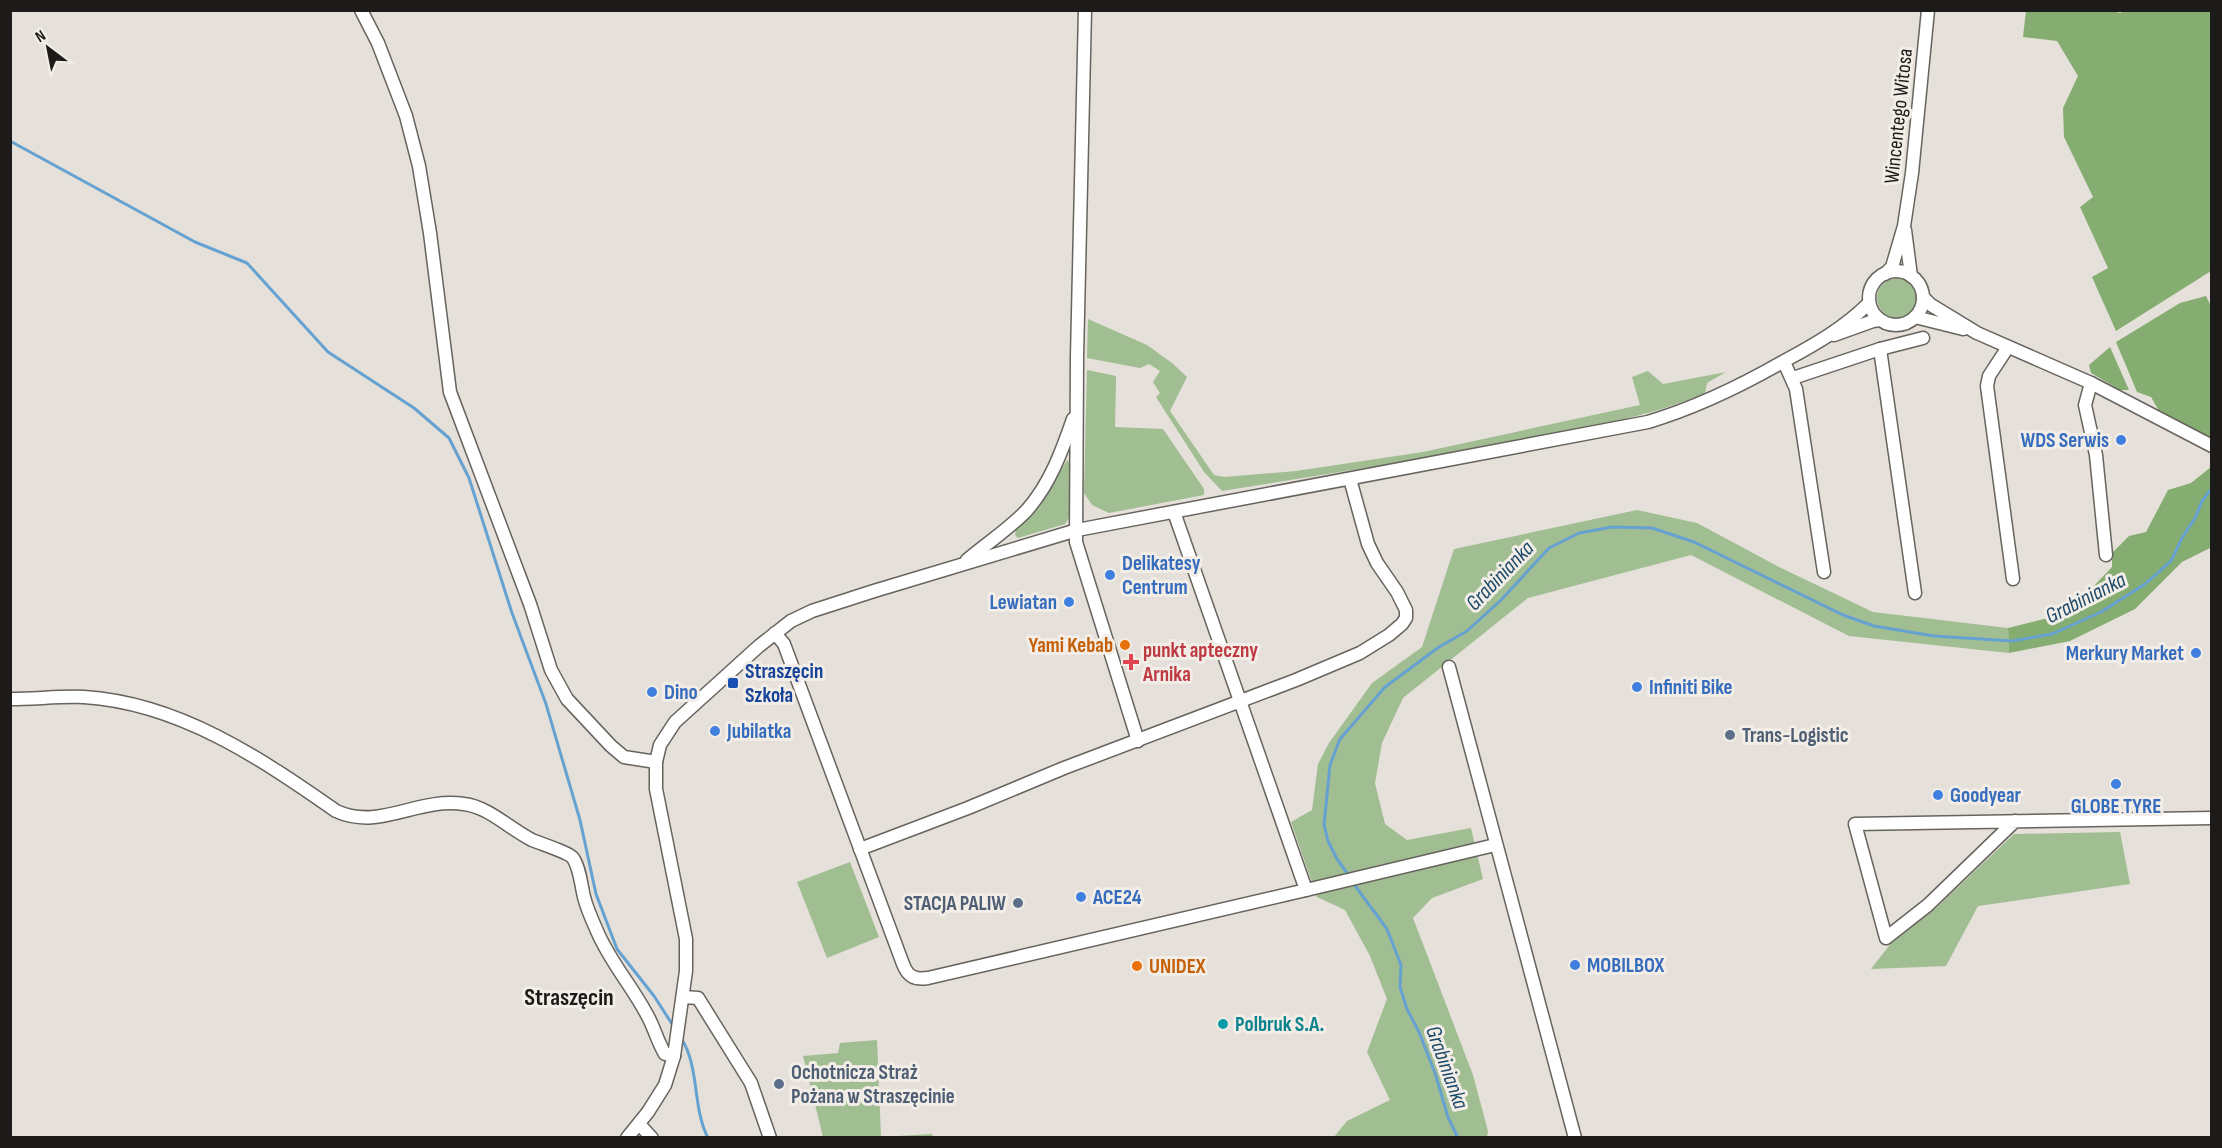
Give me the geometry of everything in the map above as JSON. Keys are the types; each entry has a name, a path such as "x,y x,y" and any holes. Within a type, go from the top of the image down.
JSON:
{"street":[{"path":"361,10 378,43 406,116 419,166 450,392 530,604 551,670 567,699 611,746 624,757 656,762"},
{"path":"1085,10 1076,542 1138,741"},
{"name":"Wincentego Witosa","path":"1885,273 1892,267 1904,226 1912,174 1928,10"},
{"name":"Wincentego Witosa","path":"1904,226 1911,276"},
{"path":"1898,271 1911,276 1921,289 1923,297 1919,312 1907,323 1898,325 1880,320 1875,316 1869,303 1872,285 1885,273 1898,271"},
{"path":"1923,297 1931,305 1977,333 2091,383 2211,446"},
{"path":"1828,338 1869,303"},
{"path":"1915,317 1977,333"},
{"path":"627,1137 639,1124 661,1091 674,1051 686,971 686,939 656,779 656,762 663,738 675,722 791,621 812,611 1077,530 1648,422 1725,394 1828,338 1880,320"},
{"path":"1793,378 1880,349 1923,338"},
{"path":"2008,347 1989,376 1986,386 2013,579"},
{"path":"1880,349 1915,593"},
{"path":"1784,362 1796,388 1824,572"},
{"path":"2091,383 2085,405 2096,455 2106,555"},
{"path":"961,565 1027,510 1049,479 1063,449 1077,407"},
{"path":"860,849 1360,653 1389,635 1402,624 1406,618 1406,610 1368,544 1350,479"},
{"path":"1174,512 1306,890"},
{"path":"775,633 784,644 906,972 918,980 1496,845"},
{"path":"1449,667 1575,1137"},
{"path":"10,699 85,697 172,715 225,739 280,772 336,811 348,816 372,819 430,804 467,804 484,810 517,833 549,848 566,852 576,867 598,934 646,1012 665,1054 674,1051"},
{"path":"2014,821 1928,905 1886,939 1855,824 2014,821 2211,818"},
{"path":"683,999 698,998 746,1075 771,1137"},
{"path":"639,1124 652,1137"}],"green space":[{"path":"2111,10 2120,13 2126,10 2212,11 2211,271 2116,331 2092,277 2108,268 2080,207 2093,197 2064,137 2063,108 2078,76 2057,41 2023,37 2026,11"},
{"path":"1897,278 1905,279 1911,284 1916,290 1916,306 1911,312 1905,317 1897,318 1889,317 1883,312 1878,306 1877,298 1878,290 1883,284 1889,279"},
{"path":"2206,296 2212,308 2211,438 2159,411 2151,397 2137,392 2116,342 2180,303"},
{"path":"1088,319 1147,345 1187,377 1170,411 1214,475 1224,477 1296,471 1423,452 1640,405 1632,377 1648,371 1663,384 1726,372 1707,383 1705,393 1702,395 1617,421 1617,424 1471,451 1222,491 1204,472 1156,397 1160,393 1153,382 1160,371 1149,364 1140,368 1087,358"},
{"path":"2110,347 2129,390 2120,390 2091,373 2089,365"},
{"path":"1087,370 1116,376 1115,427 1163,429 1204,489 1204,495 1109,513 1092,505 1084,493"},
{"path":"1067,460 1071,464 1069,518 1065,524 1018,538 1015,535 1016,529 1047,494"},
{"path":"2211,467 2211,550 2210,548 2182,562 2135,609 2070,641 2009,653 2008,628 2069,613 2069,604 2092,588 2112,567 2112,553 2129,536 2146,532 2168,490 2191,483"},
{"path":"1637,510 1697,523 1779,567 1873,612 2008,628 2009,653 1849,636 1691,555 1528,598 1403,698 1382,743 1375,783 1385,824 1407,840 1471,828 1483,879 1432,898 1413,918 1473,1075 1488,1131 1487,1137 1334,1137 1347,1121 1390,1100 1367,1052 1387,999 1370,956 1345,910 1317,897 1291,822 1312,810 1318,764 1329,743 1372,683 1422,647 1454,549"},
{"path":"2120,832 2130,884 1978,906 1946,966 1871,969 1892,942 1936,908 2014,834"},
{"path":"850,862 879,937 827,958 797,882"},
{"path":"877,1040 881,1137 823,1137 803,1056 838,1053 840,1043"},
{"path":"932,1134 933,1137 881,1137"}],"waterway":[{"path":"10,141 195,242 247,263 328,352 414,408 449,438 469,478 512,613 546,704 580,820 596,894 617,949 654,996 674,1027"},
{"name":"Grabinianka","path":"1350,877 1337,859 1328,841 1324,825 1330,765 1340,739 1385,687 1439,647 1467,631 1501,600 1549,548 1579,533 1612,527 1652,528 1694,542 1843,615 1874,626 1934,636 2012,641 2052,634 2101,612 2145,584 2171,561 2202,501 2212,488"},
{"name":"Grabinianka","path":"1353,883 1387,929 1401,965 1400,987 1407,1009 1419,1032 1435,1073 1448,1117 1458,1138"},
{"path":"681,1038 691,1062 700,1113 708,1138"}],"place":[{"name":"WDS Serwis","path":"2121,440"},
{"name":"Delikatesy Centrum","path":"1110,575"},
{"name":"Lewiatan","path":"1069,602"},
{"name":"Yami Kebab","path":"1125,645"},
{"name":"Merkury Market","path":"2196,653"},
{"name":"punkt apteczny Arnika","path":"1131,662"},
{"name":"Straszęcin Szkoła","path":"733,683"},
{"name":"Infiniti Bike","path":"1637,687"},
{"name":"Dino","path":"652,692"},
{"name":"Jubilatka","path":"715,731"},
{"name":"Trans-Logistic","path":"1730,735"},
{"name":"GLOBE TYRE","path":"2116,784"},
{"name":"Goodyear","path":"1938,795"},
{"name":"ACE24","path":"1081,897"},
{"name":"STACJA PALIW","path":"1018,903"},
{"name":"MOBILBOX","path":"1575,965"},
{"name":"UNIDEX","path":"1137,966"},
{"name":"Polbruk S.A.","path":"1223,1024"},
{"name":"Ochotnicza Straż Pożana w Straszęcinie","path":"779,1084"}],"district":[{"name":"Straszęcin","path":"569,997"}]}
